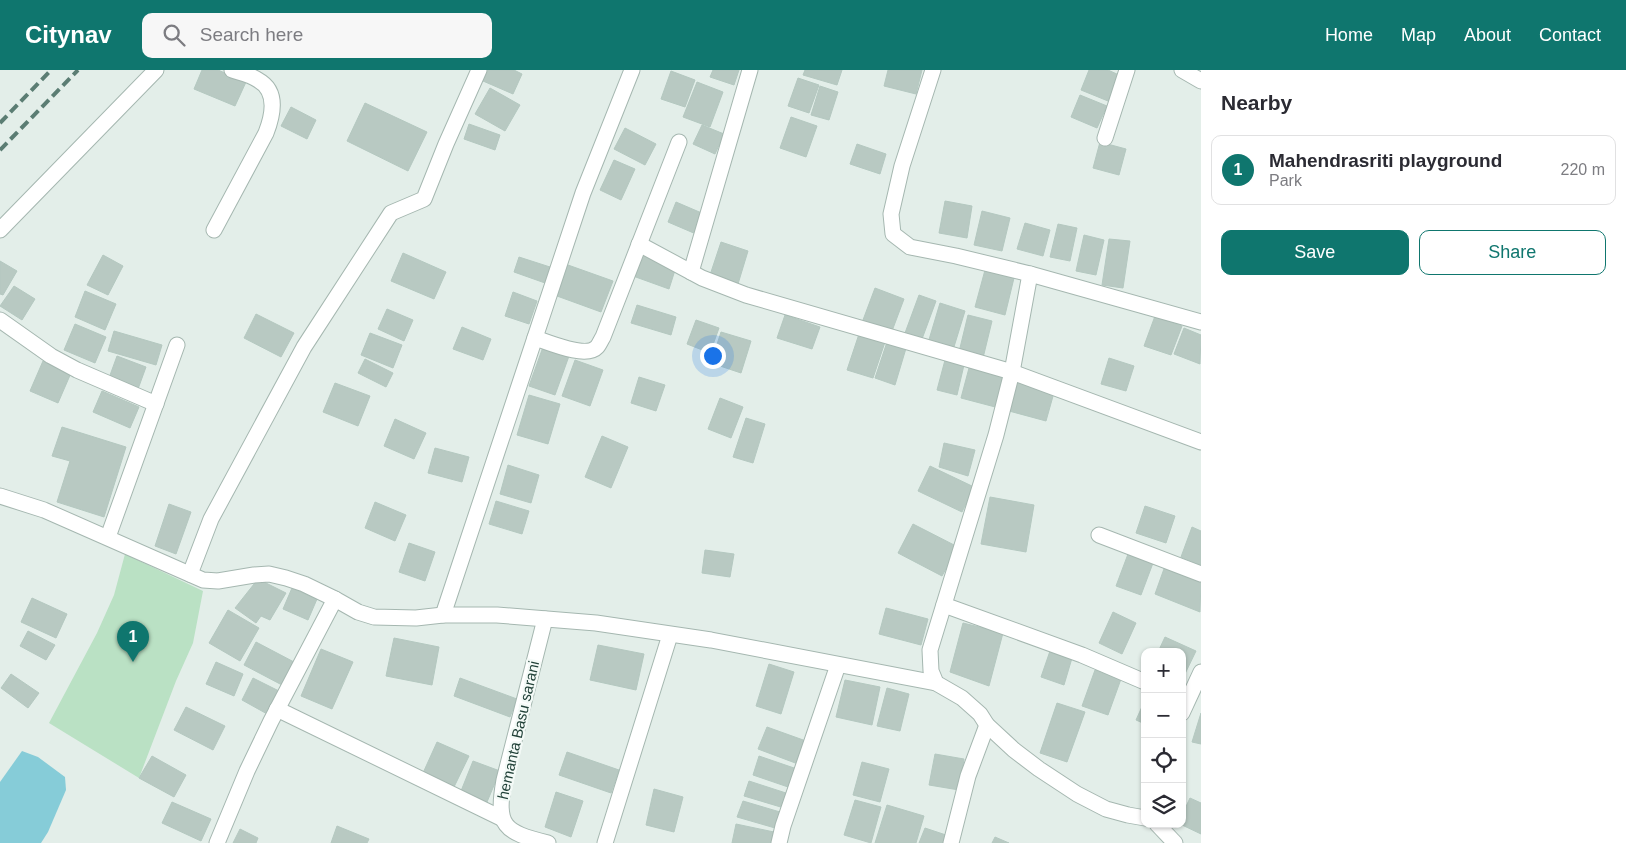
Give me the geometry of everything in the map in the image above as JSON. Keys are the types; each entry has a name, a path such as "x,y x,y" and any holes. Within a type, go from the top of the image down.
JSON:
{"street":[{"path":"0,230 156,70"},
{"path":"214,230 266,133 271,119 271,95 266,86 258,80 232,70"},
{"path":"190,574 211,519 304,347 391,213 424,199 479,70"},
{"path":"443,615 583,193 632,70"},
{"path":"691,272 750,70"},
{"path":"933,70 902,166 890,214 893,234 910,247 1030,274 1201,322"},
{"path":"1104,138 1127,70"},
{"path":"1182,70 1201,80"},
{"path":"535,338 575,351 588,352 596,348 603,336 679,142"},
{"path":"639,244 691,272 722,286 777,305 1012,372 1201,442"},
{"path":"936,683 931,671 930,650 996,435 1012,372 1030,274"},
{"path":"0,320 60,360 103,382 156,404"},
{"path":"108,537 177,345"},
{"path":"0,496 44,510 203,580 218,581 269,574 295,581 335,599 358,612 374,617 416,618 443,615 497,615 596,623 711,640 936,683 962,698 1020,755 1077,794 1106,809 1141,817"},
{"path":"1099,534 1201,574"},
{"path":"217,843 247,771 277,709 335,599"},
{"path":"944,606 1082,655 1141,680"},
{"name":"hemanta Basu sarani","path":"545,619 500,801 501,818 512,831 533,840 548,843"},
{"path":"605,843 670,635"},
{"path":"779,843 783,826 838,665"},
{"path":"1188,704 1201,672"},
{"path":"277,709 501,818"},
{"path":"951,843 968,776 988,725"},
{"path":"1161,828 1175,843"}],"green space":[{"path":"125,554 203,591 193,643 176,681 139,778 49,723 97,633 114,595"}],"water":[{"path":"22,751 38,757 65,777 66,790 48,832 41,843 0,843 0,782"}],"building":[{"path":"202,70 218,70 246,82 235,106 194,89"},
{"path":"488,70 514,70 522,74 513,94 483,81"},
{"path":"713,70 739,70 734,85 710,77"},
{"path":"805,70 842,70 837,85 803,75"},
{"path":"888,70 922,70 916,94 884,86"},
{"path":"1089,70 1108,70 1119,75 1108,101 1081,90"},
{"path":"671,71 695,80 685,107 661,99"},
{"path":"798,78 819,85 809,113 788,106"},
{"path":"697,82 723,92 710,127 683,117"},
{"path":"820,86 838,92 829,120 811,115"},
{"path":"490,88 520,105 505,131 475,114"},
{"path":"1080,95 1107,106 1097,128 1071,117"},
{"path":"365,103 427,132 408,171 347,141"},
{"path":"291,107 316,120 307,139 281,126"},
{"path":"791,117 817,126 806,157 780,148"},
{"path":"469,124 500,135 495,150 464,139"},
{"path":"702,125 724,134 715,154 693,144"},
{"path":"625,128 656,144 645,165 614,149"},
{"path":"1100,142 1126,149 1119,175 1093,168"},
{"path":"857,144 886,154 880,174 850,164"},
{"path":"614,160 635,169 621,200 600,190"},
{"path":"945,201 972,206 967,238 939,233"},
{"path":"676,202 704,214 696,234 668,222"},
{"path":"982,211 1010,218 1002,251 974,245"},
{"path":"1025,223 1050,230 1043,256 1017,249"},
{"path":"1058,224 1077,228 1070,261 1050,257"},
{"path":"1084,235 1104,240 1096,275 1076,271"},
{"path":"1109,239 1130,241 1123,288 1102,285"},
{"path":"721,242 748,251 738,284 710,275"},
{"path":"403,253 446,272 434,299 391,281"},
{"path":"641,254 676,267 669,289 633,276"},
{"path":"103,255 123,266 108,295 87,285"},
{"path":"519,257 550,267 545,283 514,272"},
{"path":"0,261 17,271 3,295 0,294"},
{"path":"568,265 613,281 601,312 557,296"},
{"path":"985,270 1014,278 1005,315 975,307"},
{"path":"14,286 35,299 22,320 0,306"},
{"path":"875,288 904,299 892,331 863,320"},
{"path":"85,291 116,304 105,330 75,317"},
{"path":"513,292 537,301 529,324 505,316"},
{"path":"919,295 936,301 922,339 905,333"},
{"path":"940,303 965,311 953,350 928,343"},
{"path":"637,305 676,317 671,335 631,323"},
{"path":"387,309 413,320 404,341 378,329"},
{"path":"256,314 294,333 281,357 244,338"},
{"path":"785,315 820,327 812,349 777,338"},
{"path":"968,315 992,321 983,358 959,352"},
{"path":"1155,316 1182,326 1171,355 1144,346"},
{"path":"696,320 719,328 710,353 687,344"},
{"path":"75,324 106,337 95,363 64,350"},
{"path":"462,327 491,339 483,360 453,349"},
{"path":"1184,328 1201,335 1200,364 1174,354"},
{"path":"114,331 162,345 156,365 108,351"},
{"path":"860,331 886,339 873,378 847,370"},
{"path":"721,332 751,341 741,373 711,363"},
{"path":"370,333 402,345 393,368 361,355"},
{"path":"888,339 907,345 895,385 875,378"},
{"path":"543,347 569,356 555,395 529,386"},
{"path":"117,356 146,367 138,389 109,378"},
{"path":"1109,358 1134,366 1126,391 1101,384"},
{"path":"365,359 393,373 386,387 358,373"},
{"path":"575,360 603,370 590,406 562,396"},
{"path":"945,360 964,365 957,395 937,390"},
{"path":"43,361 71,373 58,403 30,391"},
{"path":"969,368 1006,377 999,408 961,398"},
{"path":"639,377 665,385 656,411 631,403"},
{"path":"1018,378 1055,389 1046,421 1009,411"},
{"path":"335,383 370,396 358,426 323,412"},
{"path":"102,391 139,407 130,428 93,412"},
{"path":"529,395 560,404 548,444 517,435"},
{"path":"720,398 743,407 731,438 708,429"},
{"path":"746,418 765,424 753,463 733,457"},
{"path":"395,419 426,433 414,459 384,446"},
{"path":"62,427 126,447 104,517 57,502 70,461 52,456"},
{"path":"602,436 628,447 611,488 585,477"},
{"path":"944,443 975,450 968,476 939,467"},
{"path":"435,448 469,457 462,482 428,473"},
{"path":"508,465 539,475 531,503 500,494"},
{"path":"930,466 974,487 962,512 918,491"},
{"path":"990,497 1034,505 1026,552 981,544"},
{"path":"496,501 529,511 522,534 489,524"},
{"path":"375,502 406,515 395,541 365,528"},
{"path":"169,504 191,512 176,554 155,546"},
{"path":"1145,506 1175,516 1166,543 1136,533"},
{"path":"913,524 958,547 942,576 898,553"},
{"path":"1192,527 1201,531 1201,565 1181,557"},
{"path":"409,543 435,552 425,581 399,572"},
{"path":"705,550 734,554 730,577 702,573"},
{"path":"1128,554 1153,563 1141,595 1116,586"},
{"path":"1165,566 1201,580 1200,612 1155,594"},
{"path":"258,579 286,593 270,620 261,616 256,623 235,608"},
{"path":"292,588 317,599 308,620 283,609"},
{"path":"32,598 67,614 56,638 21,622"},
{"path":"886,608 928,619 921,645 879,634"},
{"path":"228,610 259,628 240,661 209,643"},
{"path":"1113,612 1136,623 1122,654 1099,643"},
{"path":"963,623 1003,633 989,686 950,672"},
{"path":"28,631 55,645 46,660 20,646"},
{"path":"1165,637 1196,651 1186,672 1186,648 1160,648"},
{"path":"394,638 439,647 432,685 386,676"},
{"path":"256,642 294,662 282,685 244,665"},
{"path":"598,645 644,654 636,690 590,680"},
{"path":"321,649 353,662 332,709 301,696"},
{"path":"1050,651 1072,658 1064,685 1041,677"},
{"path":"216,662 243,674 234,696 206,684"},
{"path":"769,664 794,672 781,714 756,706"},
{"path":"1095,670 1121,679 1108,715 1082,706"},
{"path":"11,674 39,693 28,708 1,688"},
{"path":"253,678 281,692 269,715 242,700"},
{"path":"460,678 517,699 510,717 454,696"},
{"path":"845,680 880,687 872,725 836,717"},
{"path":"887,688 909,694 900,731 877,726"},
{"path":"1057,703 1085,712 1067,762 1040,753"},
{"path":"186,707 225,726 213,750 174,730"},
{"path":"1141,709 1141,722 1136,720"},
{"path":"1201,713 1201,744 1192,742"},
{"path":"767,727 806,741 798,764 758,749"},
{"path":"437,742 469,756 454,787 423,773"},
{"path":"567,752 619,770 611,793 559,775"},
{"path":"935,754 964,759 959,790 929,785"},
{"path":"152,756 186,775 174,797 139,778"},
{"path":"759,756 797,769 791,788 753,775"},
{"path":"473,761 500,771 487,802 461,791"},
{"path":"862,762 889,769 880,802 853,795"},
{"path":"749,781 789,794 784,808 744,796"},
{"path":"654,789 683,797 674,832 646,825"},
{"path":"556,792 583,801 571,837 545,827"},
{"path":"1190,798 1201,803 1201,834 1186,827 1186,806"},
{"path":"855,800 881,807 871,843 844,835"},
{"path":"743,801 780,812 775,828 737,817"},
{"path":"172,802 211,819 201,841 162,823"},
{"path":"887,805 924,816 916,843 875,843"},
{"path":"736,824 774,832 772,843 732,843"},
{"path":"337,826 369,839 367,843 331,843"},
{"path":"925,828 946,835 944,843 919,843"},
{"path":"240,829 258,838 256,843 233,843"},
{"path":"995,837 1009,843 992,843"}],"railway":[{"path":"0,123 51,70"},
{"path":"0,150 78,70"}],"place":[{"name":"Mahendrasriti playground","path":"133,662"}]}
